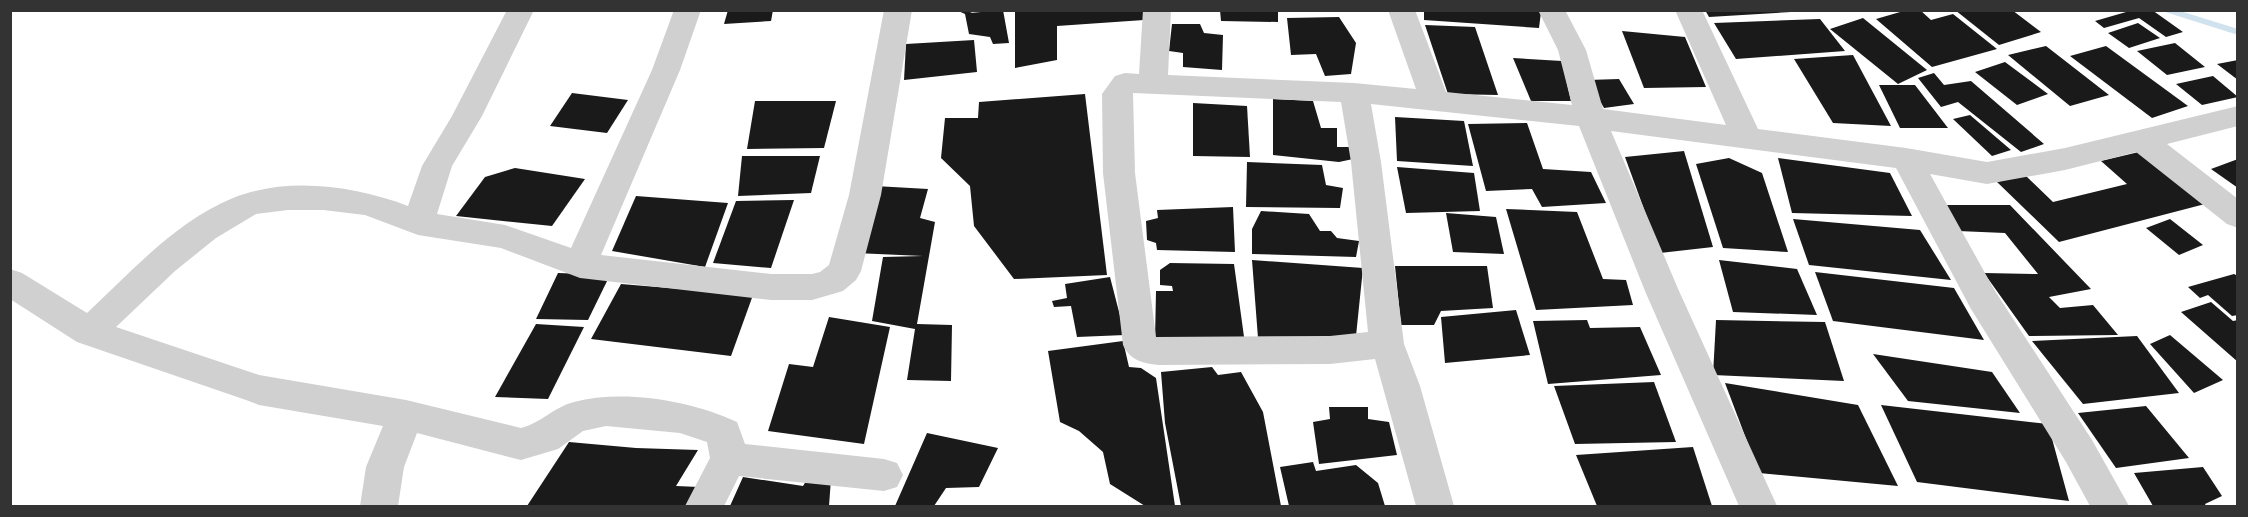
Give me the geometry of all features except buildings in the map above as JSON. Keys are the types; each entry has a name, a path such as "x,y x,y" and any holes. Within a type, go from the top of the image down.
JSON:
{"street":[{"path":"418,223 437,166 467,116 521,10"},
{"path":"580,265 666,70 688,10"},
{"path":"89,332 169,257 219,220 246,206 277,200 315,199 366,204 418,223 505,237 580,265 771,287 812,287 831,282 844,271 865,195 898,10"},
{"path":"1153,84 1157,10"},
{"path":"1401,10 1435,101"},
{"path":"1551,10 1572,50 1590,117 1667,302 1758,507"},
{"path":"1688,10 1746,140"},
{"path":"1387,344 1330,350 1158,351 1148,350 1140,345 1119,174 1117,94 1125,83 1354,93 1590,117 1746,140 1906,159 1987,173 2065,159 2233,122"},
{"path":"1354,93 1366,162 1387,344 1402,386 1435,507"},
{"path":"2142,141 2238,216"},
{"path":"1906,159 1983,300 2079,451 2110,507"},
{"path":"10,282 89,332 259,390 406,415 469,429 521,444 545,438 574,417 606,411 680,418 708,426 724,433 729,459 704,507"},
{"path":"379,507 385,467 406,415"},
{"path":"729,459 884,475"}],"waterway":[{"path":"2164,10 2238,32"}]}
